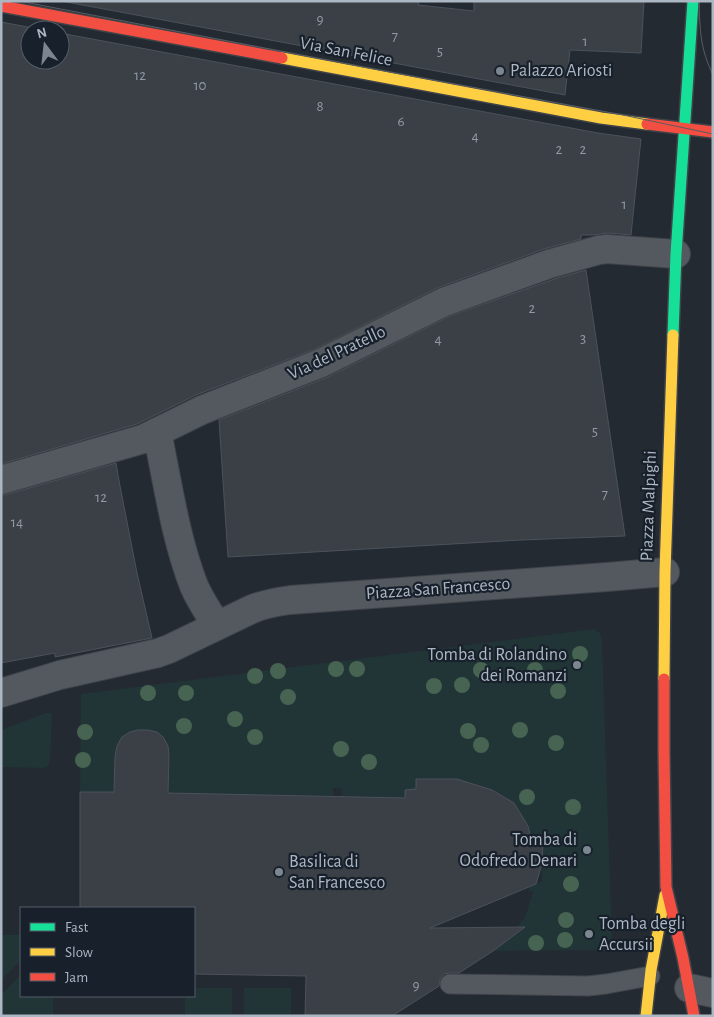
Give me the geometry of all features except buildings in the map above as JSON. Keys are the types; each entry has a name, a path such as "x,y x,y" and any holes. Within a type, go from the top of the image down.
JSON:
{"street":[{"name":"Piazza Malpighi","path":"646,1016 654,947 666,887 664,752 665,572 669,424 676,254 693,1"},
{"name":"Via San Felice","path":"1,6 601,118 713,132"},
{"name":"Via del Pratello","path":"1,480 131,443 202,410 321,363 444,302 541,267 608,249 676,254"},
{"path":"157,432 176,530 187,566 195,588 217,626"},
{"name":"Piazza San Francesco","path":"1,693 60,675 158,653 185,643 262,605 290,600 665,572"},
{"name":"Piazza Malpighi","path":"666,887 684,958 701,990 694,1016"}],"lane":[{"path":"450,984 588,986 650,976"}],"shaded area":[{"path":"594,629 600,633 602,640 612,941 609,947 602,950 493,951 507,940 525,917 533,892 529,891 530,887 542,881 542,865 531,859 514,803 492,790 457,779 417,779 416,789 405,790 405,798 342,796 342,788 333,788 333,796 168,793 169,756 157,732 145,730 133,732 123,737 116,748 114,792 80,792 81,694"},
{"path":"46,713 51,713 52,716 50,761 47,767 1,767 1,730"},
{"path":"1,935 20,935 20,961 1,980"},
{"path":"20,976 20,997 53,997 53,1016 1,1016 1,995"},
{"path":"195,988 232,988 232,1016 185,1016 185,997 195,997"},
{"path":"244,988 291,988 291,1016 244,1016"}],"tram line":[{"path":"19,1 623,115 713,134"},
{"path":"699,1 701,39 705,56 713,75"}],"traffic: fast":[{"path":"673,335 676,254 693,1"}],"traffic: slow":[{"path":"282,58 601,118 647,124"},
{"path":"664,679 665,572 673,335"},
{"path":"646,1016 651,970 665,895"}],"traffic: jam":[{"path":"1,6 282,58"},
{"path":"647,124 713,132"},
{"path":"664,679 666,887 683,958 694,1016"}],"place":[{"name":"Palazzo Ariosti","path":"500,71"},
{"name":"Tomba di Rolandino dei Romanzi","path":"577,665"},
{"name":"Tomba di Odofredo Denari","path":"587,850"},
{"name":"Basilica di San Francesco","path":"279,872"},
{"name":"Tomba degli Accursii","path":"589,934"}]}
